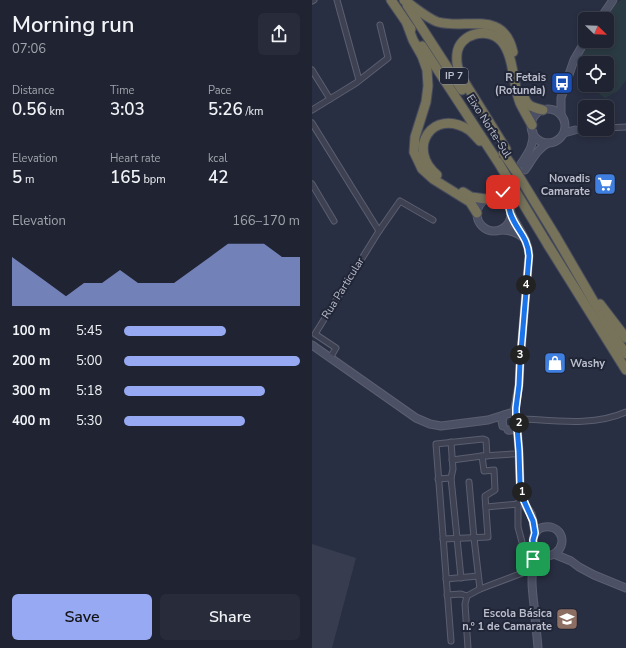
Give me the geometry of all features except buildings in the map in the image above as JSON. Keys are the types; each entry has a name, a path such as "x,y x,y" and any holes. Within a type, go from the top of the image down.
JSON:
{"highway":[{"name":"Eixo Norte-Sul","path":"391,0 498,162 626,370"},
{"name":"Eixo Norte-Sul","path":"404,0 505,151 521,169 554,235 579,276"},
{"path":"404,0 420,12 436,21 451,24 479,23 492,25 504,32 511,44 524,100 531,107 546,110"},
{"path":"407,24 413,40 422,56 428,86 426,102 415,137 414,152 422,168 433,179 470,202 477,213"},
{"path":"505,151 462,78 457,66 457,53 461,43 470,36 481,33 491,34 501,40 507,49 520,103 532,129"},
{"path":"486,199 472,197 436,174 428,165 423,151 425,138 432,128 444,123 456,124 470,130 498,162"},
{"path":"579,276 626,338"},
{"path":"579,276 626,354"}],"street":[{"path":"337,0 359,80"},
{"path":"605,12 613,0"},
{"path":"312,110 359,80 388,58 380,25"},
{"path":"521,169 543,145 554,142 560,138 565,130 564,120 561,114 561,98 576,55 580,48"},
{"path":"312,70 330,99"},
{"path":"521,169 534,139 532,129 533,119 537,114 555,105 561,98"},
{"path":"546,110 555,110 561,114"},
{"path":"312,122 379,231"},
{"path":"614,128 626,127"},
{"path":"532,129 536,138 548,143"},
{"path":"565,130 578,130"},
{"path":"312,184 334,221"},
{"path":"506,189 495,197 486,199 482,202 477,213 478,219 487,229 493,231 509,230 525,239"},
{"path":"500,230 506,226 509,221 510,196"},
{"path":"495,197 506,202 525,239 529,256 516,408 519,420 522,493 525,505 533,521 535,533 533,540 532,582 538,648"},
{"name":"Rua Particular","path":"330,358 336,348 315,334 379,231 400,201 433,220"},
{"path":"312,345 416,418 430,424 441,426 488,420 506,414 513,414 519,420 572,422 601,420 618,416 626,412"},
{"path":"517,397 502,421 505,428 519,444"},
{"path":"488,420 513,430 519,420"},
{"path":"443,540 488,537 485,496 495,490 494,470 484,471 486,440 483,439 436,444 438,479 451,641"},
{"path":"452,442 451,478 461,578"},
{"path":"452,460 513,454"},
{"path":"438,479 451,478"},
{"path":"469,482 480,589"},
{"path":"522,493 518,504 518,528 527,561"},
{"path":"486,507 518,504"},
{"path":"530,514 546,527"},
{"path":"534,548 541,555 546,556 554,554 561,546 562,541 559,532 551,527 538,530 535,533"},
{"path":"561,546 571,561"},
{"path":"554,554 571,561 587,572 626,588"},
{"path":"447,595 460,594 467,596 480,589 532,570 546,556"},
{"path":"446,579 478,576"},
{"path":"467,596 465,604 468,648"}],"shaded area":[{"path":"621,0 626,0 626,80 618,91 605,98 597,92 614,92 614,56 580,56 583,48 614,48 614,12 608,12 611,7"},
{"path":"312,544 356,558 332,648 312,648"}],"place":[{"name":"R Fetais (Rotunda)","path":"562,83"},
{"name":"Novadis Camarate","path":"605,184"},
{"name":"Washy","path":"555,363"},
{"name":"Escola Básica n.º 1 de Camarate","path":"567,619"}],"route":[{"path":"503,192 495,197 506,202 509,207 511,214 525,239 529,256 516,415 519,421 517,427 520,483 525,505 533,521 535,533 533,536 533,559"}]}
